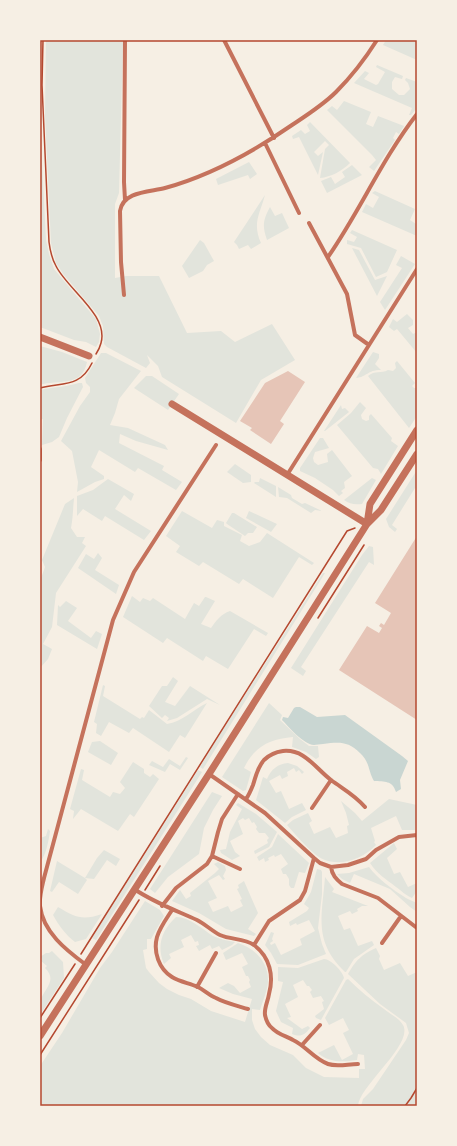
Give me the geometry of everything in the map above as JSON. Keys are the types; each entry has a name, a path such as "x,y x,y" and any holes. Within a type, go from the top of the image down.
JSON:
{"street":[{"path":"125,40 125,200"},
{"path":"224,40 274,138"},
{"path":"124,295 121,262 120,211 125,200 132,196 166,188 199,177 229,164 274,138 316,109 335,93 366,57 377,40"},
{"path":"328,257 339,242 380,170 417,114"},
{"path":"265,143 299,213"},
{"path":"309,223 347,294 355,335 369,345"},
{"path":"287,476 417,269"},
{"path":"40,337 89,356"},
{"path":"172,404 367,524"},
{"path":"367,524 370,504 417,430"},
{"path":"86,964 59,943 49,931 40,906 42,877 113,620 134,572 216,445"},
{"path":"40,449 40,460"},
{"path":"40,1036 209,774 367,524 381,510 417,454"},
{"path":"246,799 251,791 259,765 272,754 280,751 293,751 305,756 331,780 354,795 365,807"},
{"path":"209,774 246,799 276,822 320,863 331,867 358,862 399,837 417,835"},
{"path":"312,808 331,780"},
{"path":"162,906 176,888 207,864 212,856 222,819 238,794"},
{"path":"212,856 240,869"},
{"path":"254,945 269,921 300,900 305,891 314,858"},
{"path":"331,867 337,880 342,884 378,898 417,928"},
{"path":"134,889 162,906 197,921 220,935 248,941 254,945 265,957 271,973 272,982 265,1007 265,1015 267,1022 272,1029 302,1045 310,1053 328,1064 358,1064"},
{"path":"172,910 157,936 156,954 164,971 171,977 197,987 217,999 248,1009"},
{"path":"382,943 401,916"},
{"path":"197,987 216,953"},
{"path":"302,1045 320,1024"}],"path":[{"path":"40,388 70,384 81,378 90,366 100,347 102,337 100,323 56,266 49,242 42,85 43,40"},
{"path":"40,1018 347,531"},
{"path":"405,1106 412,1098 417,1088"}],"shaded area":[{"path":"46,40 123,40 119,193 115,204 115,278 126,276 159,276 187,333 221,331 235,342 272,324 295,360 261,380 236,423 162,377 158,366 147,355 150,363 146,368 107,347 104,344 103,326 99,316 64,275 56,263 51,243 45,115"},
{"path":"386,40 417,40 417,60 383,45"},
{"path":"377,65 403,76 402,79 395,77 392,82 392,89 399,95 404,95 410,89 405,80 406,78 417,82 417,108 411,115 409,115 412,108 354,83 365,71 369,73 364,79 376,85 378,84 385,72 376,67"},
{"path":"344,101 371,112 366,124 373,127 378,116 404,126 399,134 396,132 393,138 395,140 374,171 369,167 376,160 327,110 332,106 337,110"},
{"path":"310,122 350,163 343,169 320,178 325,149 329,145 325,141 314,152 318,156 323,152 318,175 299,137 293,139 292,136 301,130 305,134 310,131 307,125"},
{"path":"40,123 46,240 49,254 54,269 96,319 100,334 99,342 96,347 86,342 74,340 40,327"},
{"path":"249,162 257,174 250,179 248,175 218,185 216,179"},
{"path":"352,165 362,175 327,193 321,181 331,177 335,184 345,177 342,172"},
{"path":"375,191 415,209 410,220 416,224 417,221 417,236 362,212 366,204 373,208 379,197 372,193"},
{"path":"265,195 257,224 258,236 261,243 251,249 248,245 239,249 234,242"},
{"path":"270,207 275,216 282,213 289,228 267,240 264,231 264,223"},
{"path":"352,230 397,250 387,272 376,277 361,248 347,244 347,240 354,242 357,237 350,233"},
{"path":"200,240 204,243 214,261 207,265 203,271 189,278 182,266"},
{"path":"352,248 359,250 375,280 387,276 377,296"},
{"path":"401,256 415,264 385,310 380,302 402,268 396,265"},
{"path":"407,314 413,320 413,325 408,328 413,334 417,332 417,353 397,329 394,331 389,327 393,319 397,322"},
{"path":"40,346 62,352 87,362 84,370 80,376 75,379 40,385"},
{"path":"373,352 379,354 379,358 375,364 381,370 376,370 356,378"},
{"path":"101,353 106,353 141,371 119,399 110,425 128,428 165,445 168,450 136,441 120,434 119,443 164,466 162,470 182,482 176,490 138,468 135,472 99,450 91,467 104,476 104,479 95,482 77,492 78,482 72,451 61,441 80,406 90,392 90,387 86,383 85,378"},
{"path":"397,361 415,383 412,386 417,388 417,416 409,428 368,376 373,373 388,370 393,371 396,368 395,363"},
{"path":"146,376 152,376 179,394 168,410 134,388"},
{"path":"82,383 83,387 59,437 52,442 42,445 43,419 40,420 40,390"},
{"path":"360,402 366,408 361,415 362,419 366,421 369,420 369,416 371,414 392,438 391,441 398,446 381,474 378,469 373,468 337,425 351,413"},
{"path":"341,405 342,409 345,408 349,412 324,431"},
{"path":"320,438 323,438 329,448 315,452 313,458 314,462 318,465 328,462 327,454 332,450 352,476 344,482 345,488 341,491 343,493 339,496 315,478 300,471 300,468"},
{"path":"235,464 251,475 251,482 243,483 227,472"},
{"path":"417,470 417,490 415,488 392,525 397,529 395,532 389,527 386,519"},
{"path":"260,478 276,486 276,497 254,483 259,482"},
{"path":"372,478 376,480 362,504 352,504 344,500"},
{"path":"108,479 134,494 131,501 124,495 115,509 151,531 144,540 105,516 102,521 83,509 77,516 77,496 93,490"},
{"path":"278,487 302,504 305,503 322,511 315,510 311,513 287,498 279,497"},
{"path":"74,498 71,528 77,537 85,537 82,543 86,546 56,593 52,627 43,644 52,649 48,659 40,668 40,581 45,567 42,560 65,504"},
{"path":"182,511 212,528 217,520 224,522 224,526 242,535 240,541 249,546 260,542 267,533 314,563 312,565 299,557 273,598 243,579 239,584 203,562 199,566 176,552 180,546 166,536"},
{"path":"249,511 277,524 271,532 246,518"},
{"path":"232,513 257,527 253,533 248,533 245,536 227,524 226,523"},
{"path":"369,546 373,547 374,565 369,562 301,667 306,671 303,676 291,668"},
{"path":"98,553 102,558 95,570 119,585 116,594 78,568 86,554 94,559"},
{"path":"323,573 325,573 203,769 200,767 213,745"},
{"path":"132,596 140,602 143,598 150,601 153,598 185,619 194,603 199,606 206,597 215,601 201,624 211,628 221,616 230,611 268,633 266,636 254,629 228,669 206,656 203,661 167,638 163,643 123,617"},
{"path":"66,601 77,608 68,621 91,638 96,631 102,634 97,649 57,625 58,605 60,607"},
{"path":"173,677 178,681 165,702 175,706 190,686 220,705 207,699 177,718 167,721 169,718 165,715 162,718 149,706 162,686 167,686"},
{"path":"103,685 105,686 103,696 140,719 142,717 144,718 149,710 167,724 178,721 207,703 185,738 180,735 169,752 133,728 129,733 109,722 101,736 96,733 97,724 94,722"},
{"path":"269,703 282,715 280,720 300,739 309,746 318,746 319,757 316,759 306,752 292,747 293,737 284,738 263,745 252,755 244,768 251,772 246,790 243,791 222,777"},
{"path":"296,707 300,707 317,717 345,715 402,756 408,761 400,780 401,789 396,792 390,784 374,781 366,760 356,749 347,744 329,743 314,745 301,739 282,720 283,717 288,718"},
{"path":"100,741 118,753 111,765 88,752 92,742"},
{"path":"186,757 188,758 180,770 170,764 165,772 149,765 152,761 163,767 169,759 180,766"},
{"path":"133,762 144,769 144,773 150,777 153,774 159,779 134,817 130,814 118,831 81,809 73,819 74,811 70,809 81,769 84,770 82,780 110,797 113,792 120,794 125,788 120,782"},
{"path":"288,763 297,766 304,772 302,774 299,770 296,772 294,768 287,772 288,776 282,779 280,775 269,781 276,793 281,791 289,809 302,803 306,810 292,817 285,823 256,800 263,777 267,779 275,768"},
{"path":"198,770 202,772 96,940 92,938"},
{"path":"212,792 222,796 204,828 199,854 168,877 155,893 150,889"},
{"path":"389,799 417,805 417,822 415,830 402,830 396,816 371,828 376,845 370,851 355,859 331,862 323,859 304,844 287,825 293,820 308,813 312,821 309,823 314,834 330,827 336,838 348,833 347,826 349,825 341,801 362,821"},
{"path":"238,803 256,814 277,832 269,847 255,854 254,851 268,843 267,840 269,838 265,833 259,833 254,822 252,823 249,818 245,820 243,818 238,821 243,834 230,841 235,852 240,856 232,860 221,853 220,850 226,849 230,832 242,809 236,805"},
{"path":"48,829 50,831 46,852 40,862 40,838 46,836"},
{"path":"278,834 309,863 305,873 299,872 294,888 291,888 289,885 289,879 286,874 283,874 281,869 288,864 281,854 268,858 269,860 265,862 264,858 259,861 257,857 272,847"},
{"path":"394,843 397,849 387,858 394,874 400,872 408,887 417,883 417,891 412,898 382,876 370,863"},
{"path":"104,850 120,859 116,866 107,860 94,879 85,878 97,858"},
{"path":"57,861 87,880 78,894 59,882 52,892 50,891"},
{"path":"218,862 225,866 226,870 223,876 225,879 223,880 219,875 208,881 217,898 208,902 213,912 228,906 231,912 243,906 240,900 242,899 237,889 239,888 238,885 244,881 258,913 248,929 256,934 254,936 226,929 199,913 172,901 180,890 186,899 191,896 190,893 219,869 214,864"},
{"path":"369,867 391,888 407,899 417,903 417,912 390,889 354,874 350,883 342,879 337,874 349,873"},
{"path":"317,869 321,870 322,872 322,894 318,928 326,954 298,965 277,964 265,945 271,932 274,933 272,939 273,941 270,943 271,945 275,943 281,955 302,945 300,939 315,931 309,920 290,926 289,922 307,911 309,908 304,904 311,892"},
{"path":"325,877 334,889 332,892 368,906 362,906 357,909 358,911 352,914 350,911 338,916 344,930 350,928 358,946 372,941 374,945 354,959 346,972 335,961 328,950 324,939 322,916"},
{"path":"145,901 160,910 164,916 151,939 147,939 147,949 143,950 146,968 159,983 167,989 191,999 211,1011 245,1022 252,999 233,994 219,988 228,983 234,986 240,993 251,987 249,982 250,980 248,976 246,976 242,967 248,964 242,953 226,960 223,953 238,943 250,949 256,953 264,963 268,975 267,989 260,1010 252,1009 252,1020 255,1029 270,1045 293,1055 306,1068 324,1077 359,1078 359,1069 365,1069 364,1055 358,1054 357,1060 341,1061 327,1059 318,1053 334,1045 342,1060 353,1054 343,1033 349,1030 343,1018 329,1025 325,1018 346,980 348,979 361,991 399,1020 403,1025 404,1033 401,1043 367,1088 358,1106 40,1106 40,1066 62,1033 100,968"},
{"path":"58,907 79,917 89,917 102,914 86,939 75,942 63,930 53,915"},
{"path":"176,917 191,921 213,936 235,942 222,950 219,946 212,949 210,945 199,951 196,946 199,945 198,941 195,942 191,935 181,940 184,947 169,954 171,958 164,964 161,951 162,939 167,927"},
{"path":"376,948 384,970 400,963 408,976 417,972 417,1106 361,1106 363,1099 373,1089 406,1040 409,1033 406,1023 380,1004 348,974 359,958"},
{"path":"52,951 63,962 64,978 40,1015 40,1001 49,984 50,976 45,968 47,966 41,961 42,959 40,957"},
{"path":"324,959 330,961 336,966 344,978 321,1020 315,1016 324,1009 322,1002 324,1001 321,996 313,998 310,992 312,990 303,980 293,985 298,997 285,1004 291,1017 287,1018 302,1029 308,1026 310,1028 302,1035 292,1034 293,1028 281,1022 276,1011 283,982 278,981 278,967 298,968"}],"building":[{"path":"288,371 305,382 280,421 284,424 271,444 250,430 252,428 240,421 265,383"},
{"path":"417,536 417,720 339,670 367,626 379,633 382,628 379,626 381,623 384,625 391,613 375,603"}]}
